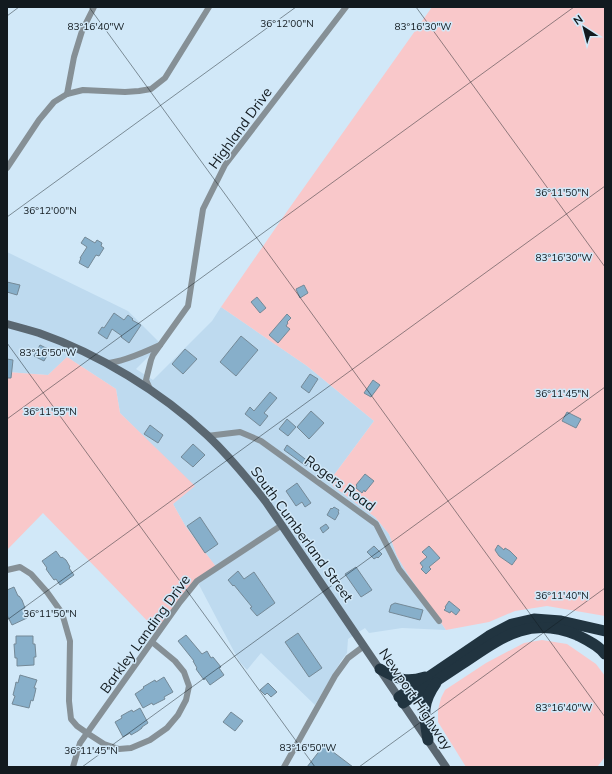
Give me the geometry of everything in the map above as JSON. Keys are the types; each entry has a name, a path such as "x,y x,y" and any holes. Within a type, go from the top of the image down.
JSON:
{"highway":[{"path":"380,669 404,680 434,678 489,636 512,624 534,619 561,621 605,631"},
{"path":"401,700 434,678 497,641 515,632 536,627 553,628 570,632 588,640 605,654"},
{"path":"428,740 424,714 426,702 434,678"}],"main road":[{"name":"South Cumberland Street","path":"7,324 40,333 82,351 128,375 170,404 208,436 266,502 364,646"},
{"name":"Newport Highway","path":"364,646 446,767"}],"street":[{"path":"67,94 74,57 82,31 94,7"},
{"path":"7,168 39,120 54,102 67,94 83,90 125,92 139,91 151,89 165,78 209,7"},
{"name":"Highland Drive","path":"150,390 147,384 147,376 153,355 188,306 204,209 225,165 346,7"},
{"path":"105,363 110,363 145,352 161,344"},
{"name":"Rogers Road","path":"208,436 240,432 261,441 376,524 399,569 439,621"},
{"name":"Barkley Landing Drive","path":"73,767 80,743 180,602 197,581 282,525"},
{"path":"7,570 20,567 31,574 47,592 62,613 70,640 69,701 71,719 87,734 104,744 119,749 131,748 150,740 167,728 178,715 186,700 189,686 184,672 175,661 152,642"},
{"path":"284,767 335,676 348,658 364,646"}],"shaded area":[{"path":"432,7 605,7 605,616 547,606 515,611 489,622 446,630 407,573 397,556 389,534 375,517 333,486 331,479 374,421 307,366 221,307"},
{"path":"7,252 128,311 161,344 136,369 153,380 212,321 221,307 307,366 374,421 331,479 333,486 375,517 389,534 397,556 407,573 446,630 402,628 369,633 365,628 348,639 347,653 315,705 261,653 247,670 239,661 197,581 216,567 186,527 173,504 194,486 120,413 116,389 67,357 48,375 7,372"},
{"path":"67,357 116,389 120,413 195,486 173,504 186,527 217,568 197,581 159,633 43,513 7,550 7,372 48,375"},
{"path":"542,640 567,644 596,664 605,676 605,757 597,767 466,767 438,722 438,710 445,690 486,663 524,643"}],"building":[{"path":"85,237 95,243 97,240 102,243 101,246 104,248 99,256 96,255 88,268 79,263 80,258 87,247 81,243"},
{"path":"7,282 20,285 17,295 7,292"},
{"path":"304,285 308,293 300,298 296,289"},
{"path":"257,297 266,308 260,313 251,302"},
{"path":"114,313 124,320 128,315 133,319 132,320 141,325 129,343 112,329 107,339 98,333 102,327 104,328"},
{"path":"287,314 291,318 287,322 288,323 286,326 290,329 278,343 269,335"},
{"path":"241,336 258,350 236,376 220,362"},
{"path":"40,345 50,350 44,361 34,356"},
{"path":"185,349 197,359 183,374 172,364"},
{"path":"7,359 13,360 11,378 7,378"},
{"path":"310,374 318,379 309,393 301,387"},
{"path":"373,380 380,385 371,397 364,393"},
{"path":"270,392 277,398 264,413 268,416 260,426 245,414 250,407 254,411"},
{"path":"311,411 324,423 309,439 297,427"},
{"path":"567,412 581,419 576,428 562,421"},
{"path":"287,419 296,427 288,436 279,429"},
{"path":"150,425 163,435 158,443 144,434"},
{"path":"193,444 205,455 193,467 181,457"},
{"path":"287,445 309,462 306,466 284,450"},
{"path":"365,474 374,481 365,492 364,490 362,493 356,488 356,485"},
{"path":"297,483 311,503 305,507 302,502 296,506 286,491"},
{"path":"334,507 339,510 335,520 327,515 331,508 332,509"},
{"path":"200,517 218,544 205,553 187,526"},
{"path":"326,524 329,528 323,533 320,528"},
{"path":"498,545 504,550 505,548 510,551 517,558 512,565 499,556 495,550"},
{"path":"374,546 382,554 378,558 377,557 374,559 367,552"},
{"path":"429,546 440,558 429,567 431,569 426,574 421,569 423,567 420,563 427,557 422,552"},
{"path":"56,551 61,558 62,557 66,560 74,575 60,585 56,579 54,580 51,576 42,561"},
{"path":"356,567 372,590 361,597 345,574"},
{"path":"238,571 244,579 254,572 275,603 257,616 250,608 252,607 228,580"},
{"path":"14,587 18,596 22,600 25,608 23,609 27,618 12,625 7,615 7,590"},
{"path":"449,601 460,610 456,615 451,611 450,613 444,610"},
{"path":"395,603 423,610 420,620 389,612 391,605"},
{"path":"298,633 322,668 309,677 285,642"},
{"path":"186,635 202,654 207,651 211,658 213,657 221,667 219,668 224,675 210,685 205,678 204,680 196,669 197,668 194,661 178,641"},
{"path":"16,636 33,636 36,657 34,657 34,665 17,666 14,644 16,644"},
{"path":"20,675 37,680 34,688 36,688 33,701 31,700 29,708 12,704 15,696 13,695 16,682 18,683"},
{"path":"164,677 173,692 164,697 165,699 153,705 152,703 143,708 135,694 144,688 143,687"},
{"path":"268,683 277,692 271,697 267,693 265,695 260,690"},
{"path":"140,708 148,723 131,735 130,733 123,737 115,722 128,712 132,710 133,712"},
{"path":"231,712 243,721 235,731 223,722"},
{"path":"324,745 353,767 307,767"}]}
